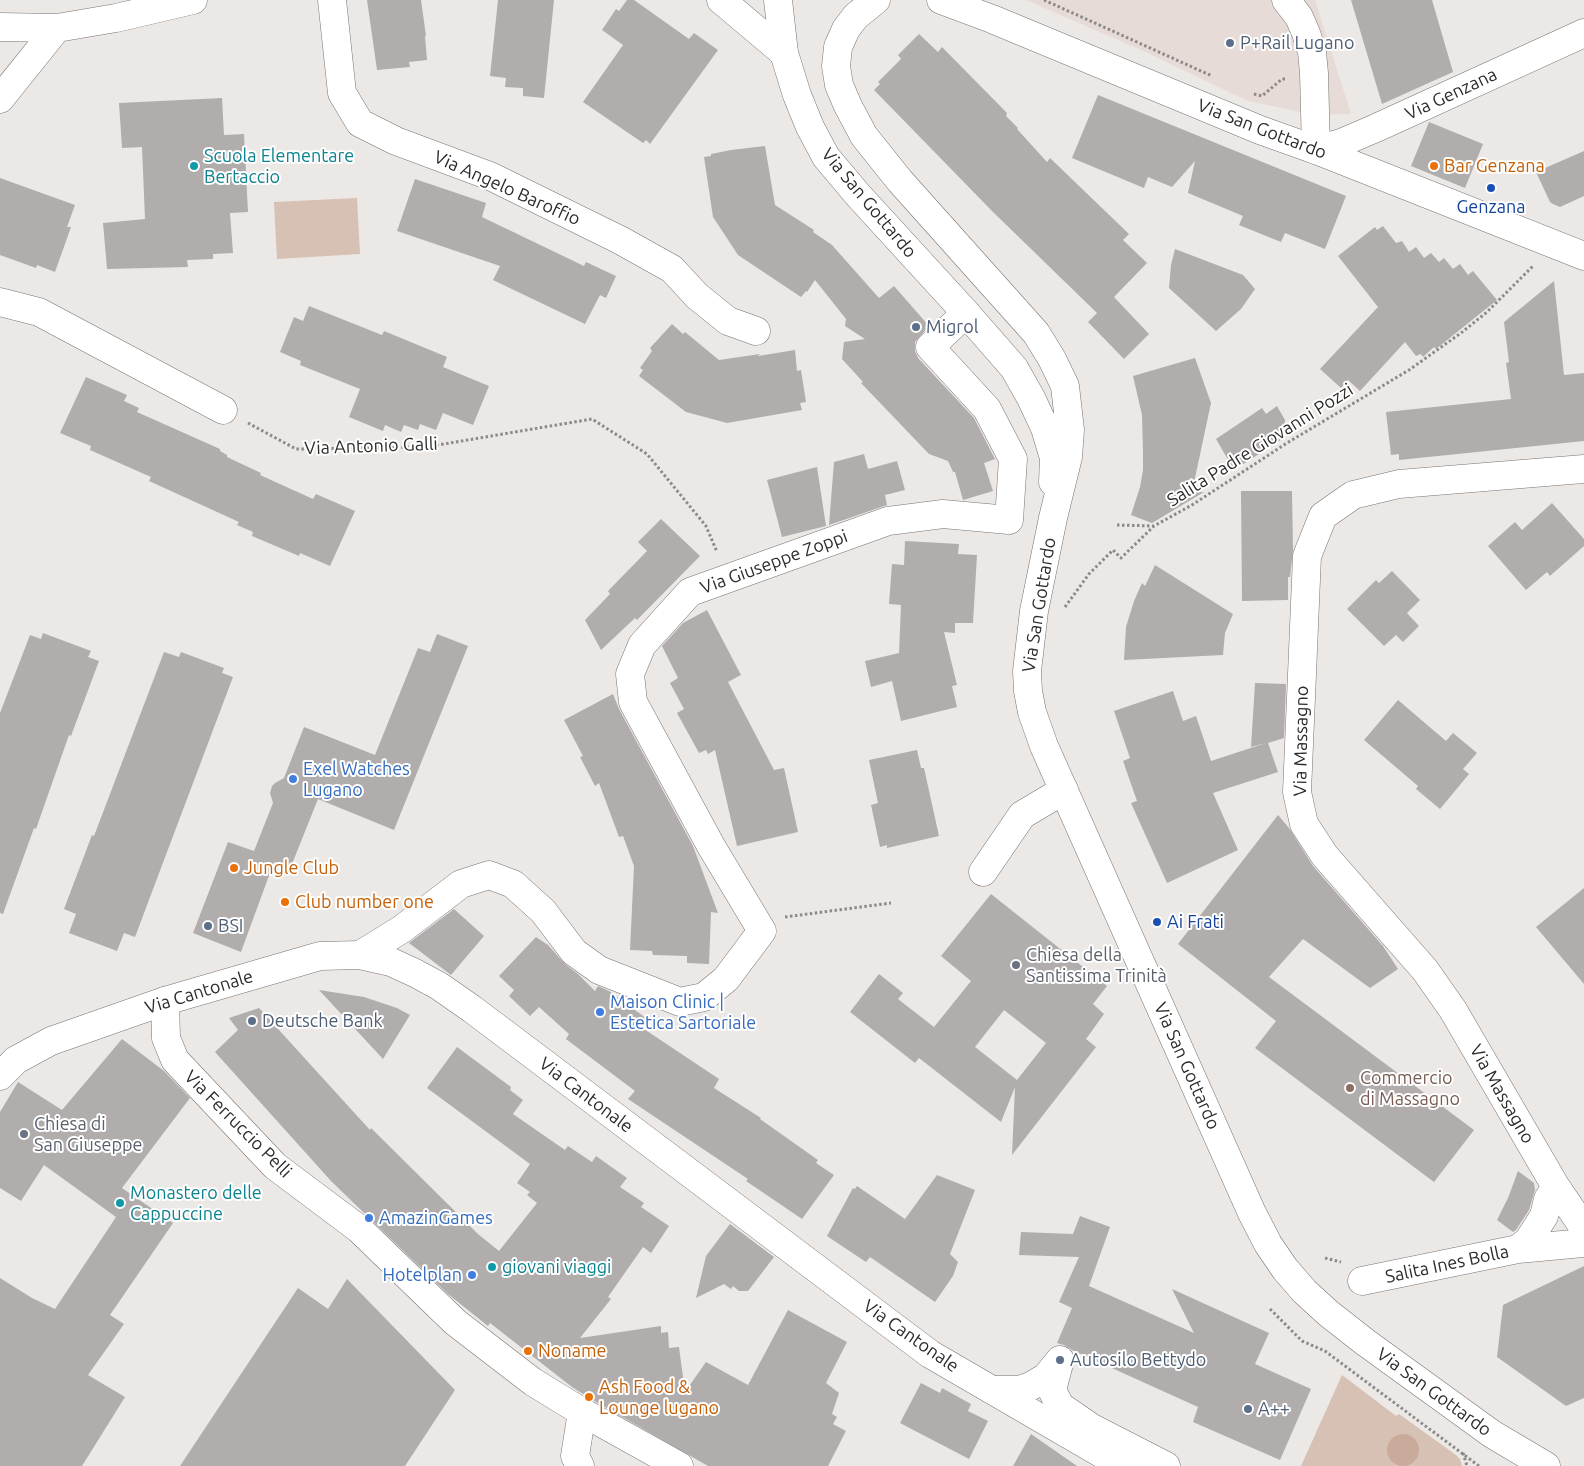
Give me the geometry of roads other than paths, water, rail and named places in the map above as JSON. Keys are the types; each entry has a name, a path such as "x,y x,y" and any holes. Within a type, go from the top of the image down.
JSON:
{"street":[{"path":"0,27 57,28 116,18 193,0"},
{"name":"Via Angelo Baroffio","path":"332,0 342,93 360,123 396,141 490,176 620,240 672,269 697,296 728,321 756,330"},
{"path":"721,0 784,53"},
{"name":"Via San Gottardo","path":"778,0 784,53 796,95 826,157 1014,368 1031,398 1045,428 1054,458 1053,518"},
{"name":"Via San Gottardo","path":"876,0 856,16 846,29 838,47 836,66 839,85 848,106 864,136 900,181 1036,334 1065,386 1070,430 1068,457 1034,611 1027,672 1029,698 1039,735 1248,1204 1268,1244 1285,1269 1304,1291 1328,1313 1492,1434 1527,1458 1546,1466"},
{"name":"Via San Gottardo","path":"941,0 992,19 1260,130 1316,150 1584,256"},
{"path":"1286,0 1298,17 1312,52 1316,150"},
{"path":"0,99 57,28"},
{"name":"Via Genzana","path":"1316,150 1341,143 1368,132 1584,33"},
{"path":"0,302 39,312 223,410"},
{"name":"Via Giuseppe Zoppi","path":"360,955 402,929 461,884 489,875 513,884 543,911 574,952 599,970 680,1002 704,997 726,979 762,931 711,846 634,702 630,674 642,645 690,592 888,521 943,514 1009,520 1013,459 987,409 930,347 966,313"},
{"name":"Via Massagno","path":"1584,469 1399,484 1353,494 1323,516 1307,556 1297,792 1304,824 1325,856 1426,970 1453,1010 1556,1187 1584,1228"},
{"path":"983,872 1022,815 1064,790"},
{"name":"Via Cantonale","path":"0,1076 16,1060 51,1041 165,1002 320,956 360,955 391,962 415,972 446,990 930,1354 1123,1466"},
{"name":"Via Ferruccio Pelli","path":"165,1002 166,1038 175,1060 275,1166 359,1229 455,1322 533,1382 678,1466"},
{"name":"Salita Ines Bolla","path":"1362,1281 1518,1249 1528,1241 1544,1216 1548,1199 1556,1187"},
{"path":"1518,1249 1584,1243"},
{"path":"993,1390 1019,1390 1031,1386 1046,1377 1060,1360 1052,1390 1060,1406 1100,1432 1166,1466"},
{"path":"580,1466 575,1456 582,1412"}],"place":[{"name":"P+Rail Lugano","path":"1230,43"},
{"name":"Scuola Elementare Bertaccio","path":"194,166"},
{"name":"Bar Genzana","path":"1434,166"},
{"name":"Genzana","path":"1491,188"},
{"name":"Migrol","path":"916,327"},
{"name":"Exel Watches Lugano","path":"293,779"},
{"name":"Jungle Club","path":"234,868"},
{"name":"Club number one","path":"285,902"},
{"name":"Ai Frati","path":"1157,922"},
{"name":"BSI","path":"208,926"},
{"name":"Chiesa della Santissima Trinità","path":"1016,965"},
{"name":"Maison Clinic | Estetica Sartoriale","path":"600,1012"},
{"name":"Deutsche Bank","path":"252,1021"},
{"name":"Commercio di Massagno","path":"1350,1088"},
{"name":"Chiesa di San Giuseppe","path":"24,1134"},
{"name":"Monastero delle Cappuccine","path":"120,1203"},
{"name":"AmazinGames","path":"369,1218"},
{"name":"giovani viaggi","path":"492,1267"},
{"name":"Hotelplan","path":"472,1275"},
{"name":"Noname","path":"528,1351"},
{"name":"Autosilo Bettydo","path":"1060,1360"},
{"name":"Ash Food & Lounge lugano","path":"589,1397"},
{"name":"A++","path":"1248,1409"}]}
